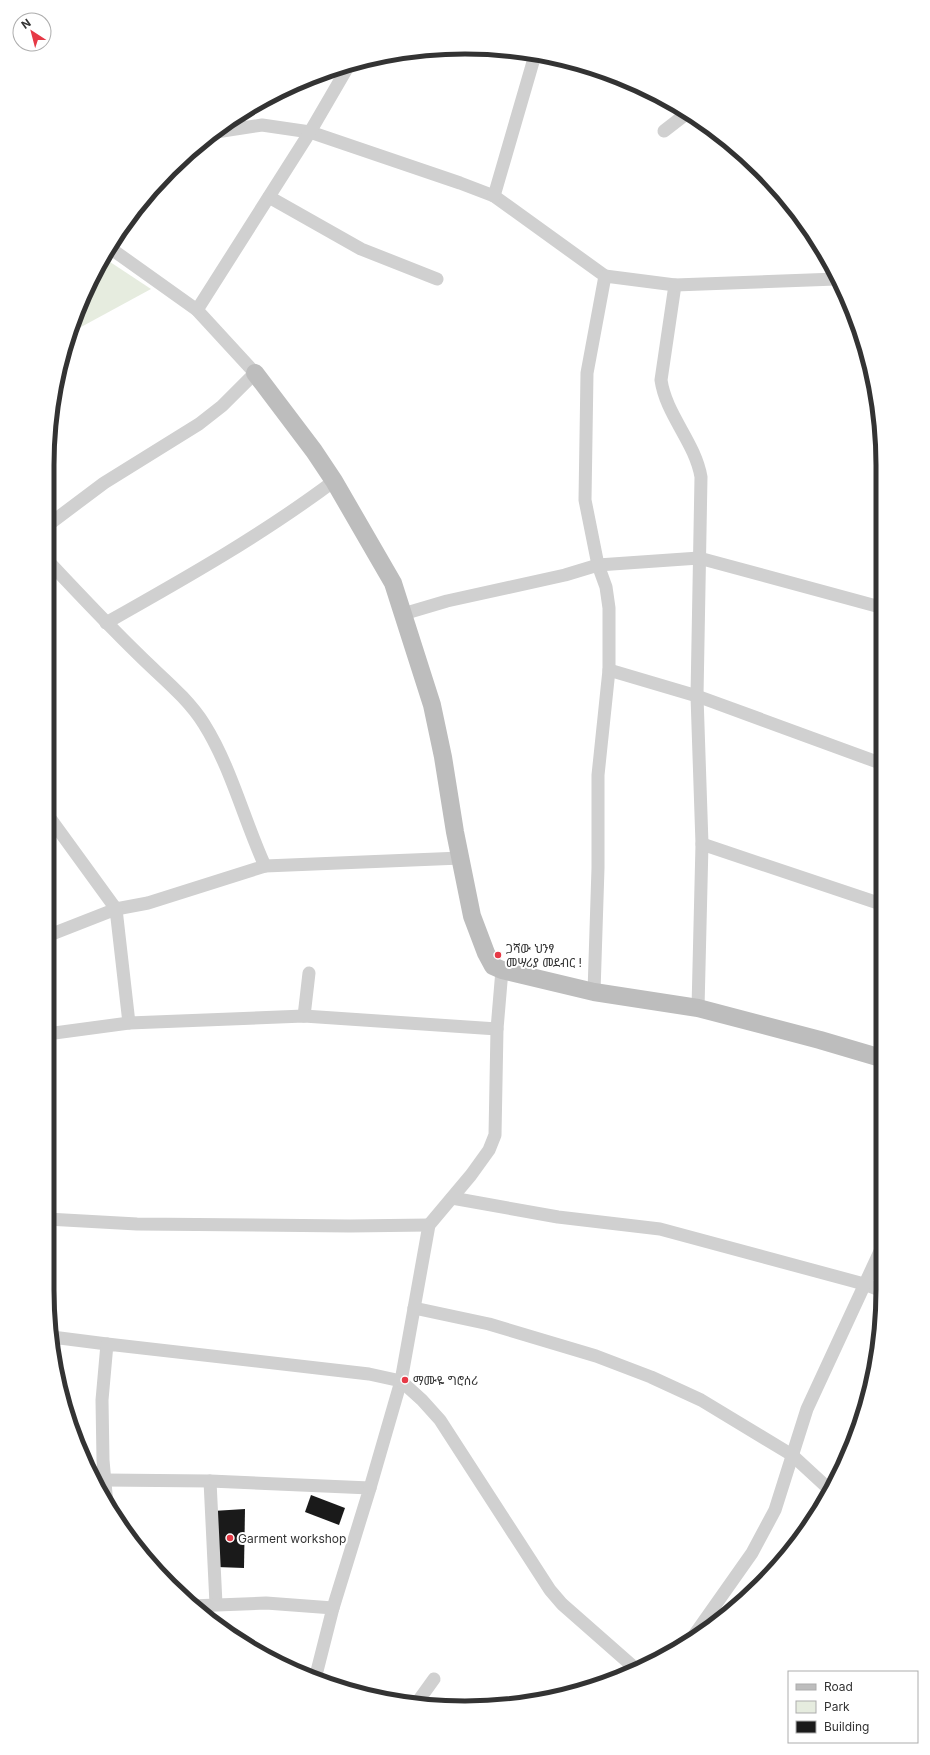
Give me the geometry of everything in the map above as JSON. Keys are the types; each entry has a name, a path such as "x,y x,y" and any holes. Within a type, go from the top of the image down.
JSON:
{"main road":[{"path":"255,373 314,451 334,481 393,583 432,705 472,916 486,954 493,966 502,970 594,992 698,1008 820,1040 876,1057"}],"street":[{"path":"494,196 533,60"},
{"path":"197,310 270,197 345,72"},
{"path":"664,131 683,117"},
{"path":"227,130 262,125 310,132 494,196 605,276 675,285 832,279"},
{"path":"270,197 361,249 436,279"},
{"path":"54,520 104,483 199,424 222,406 255,373 197,310 114,251"},
{"path":"594,992 598,868 598,775 610,670 609,608 606,587 598,565 585,500 587,373 605,276"},
{"path":"675,285 661,380 663,394 699,463 701,476 697,696 702,844 698,1008"},
{"path":"106,623 178,583 248,540 297,509 334,481"},
{"path":"403,614 447,601 565,575 598,565 699,558 876,606"},
{"path":"54,567 106,623 192,707 204,724 224,763 250,834 265,866"},
{"path":"610,670 697,696 876,762"},
{"path":"54,822 116,909 129,1023"},
{"path":"702,844 876,902"},
{"path":"54,933 116,909 148,903 265,866 461,858"},
{"path":"317,1673 333,1608 401,1381 429,1225 489,1150 495,1135 496,1029 502,970"},
{"path":"304,1016 310,973"},
{"path":"54,1033 129,1023 304,1016 496,1029"},
{"path":"452,1198 558,1217 660,1229 864,1284 876,1289"},
{"path":"54,1219 137,1224 350,1226 429,1225"},
{"path":"700,1627 752,1553 775,1510 808,1409 876,1259"},
{"path":"414,1308 489,1324 596,1356 651,1377 701,1400 792,1455 826,1486"},
{"path":"57,1338 369,1374 401,1381 422,1400 440,1420 550,1590 562,1604 632,1666"},
{"path":"106,1490 102,1400 107,1344"},
{"path":"105,1480 210,1481 370,1488"},
{"path":"210,1481 216,1604"},
{"path":"202,1605 266,1603 333,1608"},
{"path":"420,1698 434,1679"}],"green space":[{"path":"108,261 151,289 77,329 96,283"}],"building":[{"path":"311,1495 345,1508 339,1525 305,1512"},
{"name":"Garment workshop","path":"245,1509 244,1568 217,1567 213,1511"}],"place":[{"name":"ጋሻው ህንፃ መሣሪያ መደብር !","path":"498,955"},
{"name":"ማሙዬ ግሮሰሪ","path":"405,1380"},
{"name":"Garment workshop","path":"230,1538"}]}
